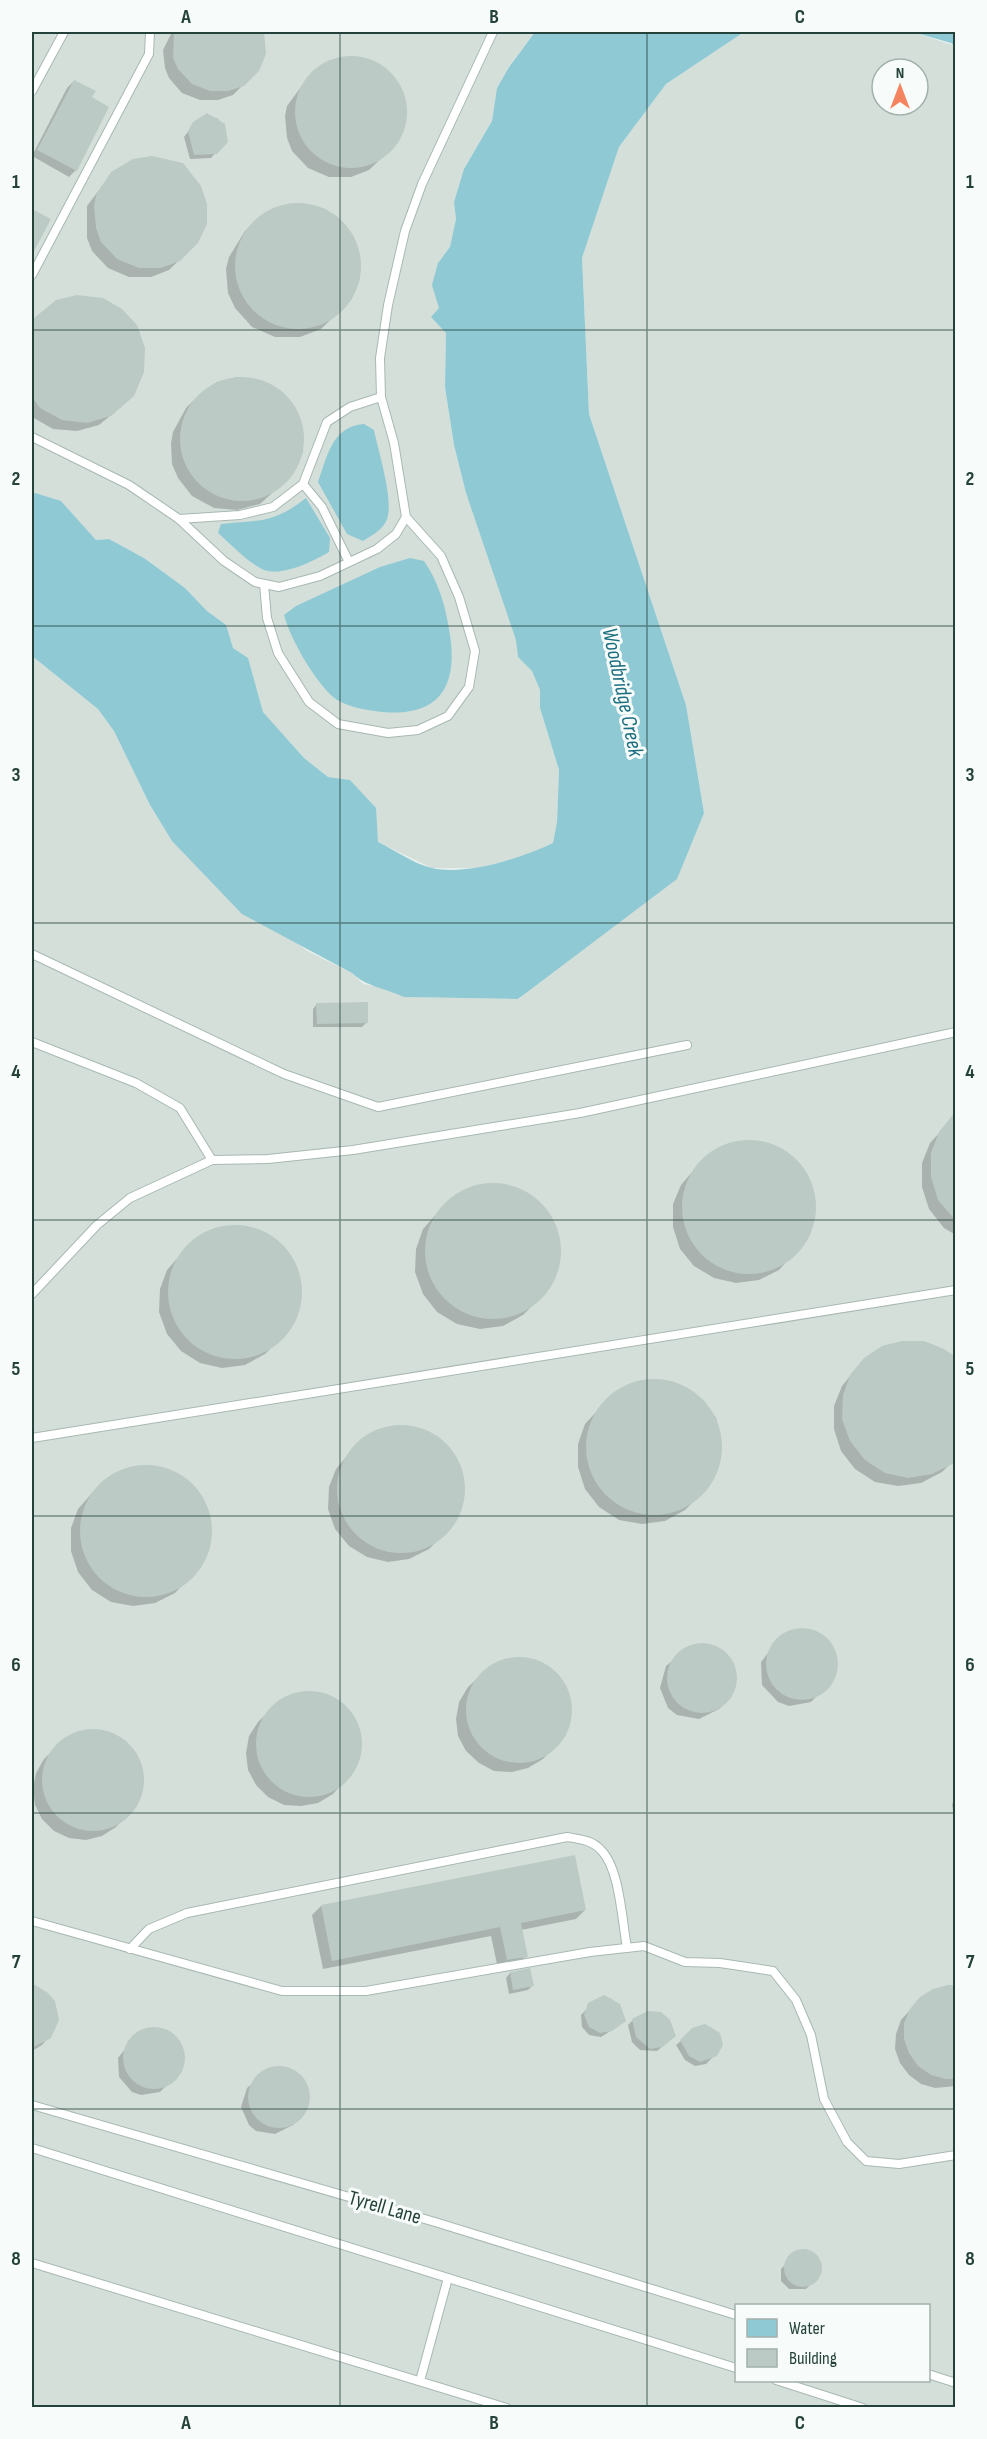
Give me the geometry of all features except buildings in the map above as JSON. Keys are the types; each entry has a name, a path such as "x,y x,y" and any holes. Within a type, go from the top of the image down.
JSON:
{"lane":[{"path":"32,91 64,32"},
{"path":"32,275 149,54 150,32"},
{"path":"264,584 267,618 278,653 309,702 338,724 388,733 418,730 448,716 470,687 475,651 459,597 441,556 406,517 394,443 381,397 380,358 388,305 405,231 422,184 493,32"},
{"path":"179,519 240,515 273,507 303,484 327,422 350,407 381,397"},
{"path":"32,436 129,485 179,519 224,561 255,582 264,584 279,587 320,576 377,549 396,534 406,517"},
{"path":"303,484 322,507 349,562"},
{"path":"32,954 284,1074 378,1107 687,1046"},
{"path":"32,1294 97,1225 130,1198 212,1160 268,1159 353,1150 580,1113 956,1032"},
{"path":"32,1042 136,1083 180,1108 212,1160"},
{"path":"32,1438 956,1290"},
{"path":"130,1949 150,1929 187,1912 567,1838 583,1839 601,1849 613,1868 627,1948"},
{"path":"32,1922 282,1991 366,1991 590,1952 644,1946 685,1962 720,1963 773,1971 796,2000 811,2035 824,2099 847,2142 866,2162 899,2164 956,2155"},
{"name":"Tyrell Lane","path":"32,2105 435,2222 735,2315"},
{"path":"32,2148 735,2368"},
{"path":"32,2263 507,2408"},
{"path":"420,2381 448,2278"},
{"path":"930,2375 956,2383"},
{"path":"782,2382 863,2408"}],"shaded area":[{"path":"34,32 535,32 509,66 497,88 492,121 464,169 454,202 456,219 450,248 438,263 439,308 446,333 445,387 454,445 466,493 517,640 518,657 532,671 540,690 540,708 559,770 557,822 553,843 529,855 478,868 432,868 378,842 375,808 350,780 328,777 304,758 263,712 248,659 233,648 225,625 207,611 185,588 144,558 109,539 96,540 61,501 32,492 32,36"},
{"path":"744,32 913,32 955,46 955,2407 32,2407 32,656 98,709 114,731 150,805 172,841 307,951 352,973 363,984 389,989 404,997 519,999 704,813 686,705 589,414 582,258 619,147 666,84"}],"water":[{"name":"Woodbridge Creek","path":"535,32 744,32 666,84 619,147 582,258 589,414 686,705 704,813 677,879 518,999 404,997 358,978 242,914 172,841 150,805 114,731 98,709 32,656 32,492 61,501 96,540 109,539 144,558 185,588 207,611 226,625 233,648 248,658 263,712 304,758 328,777 350,780 376,808 378,842 418,863 446,870 477,868 494,864 553,843 557,822 559,770 540,708 540,690 532,671 518,657 516,640 466,493 454,445 445,387 446,333 431,317 439,308 432,285 438,263 450,247 456,219 454,202 464,169 492,121 497,88 509,67"},
{"path":"913,32 955,32 955,46 951,43"},
{"path":"364,424 374,430 385,475 389,510 383,526 363,541 347,534 318,482 332,444 345,430"},
{"path":"306,498 330,538 329,552 306,564 287,570 262,569 244,557 218,533 221,524 275,517"},
{"path":"410,558 424,561 443,602 452,650 447,683 440,696 429,705 415,710 375,711 347,705 332,696 310,669 292,636 284,615 296,606 380,567"}]}
